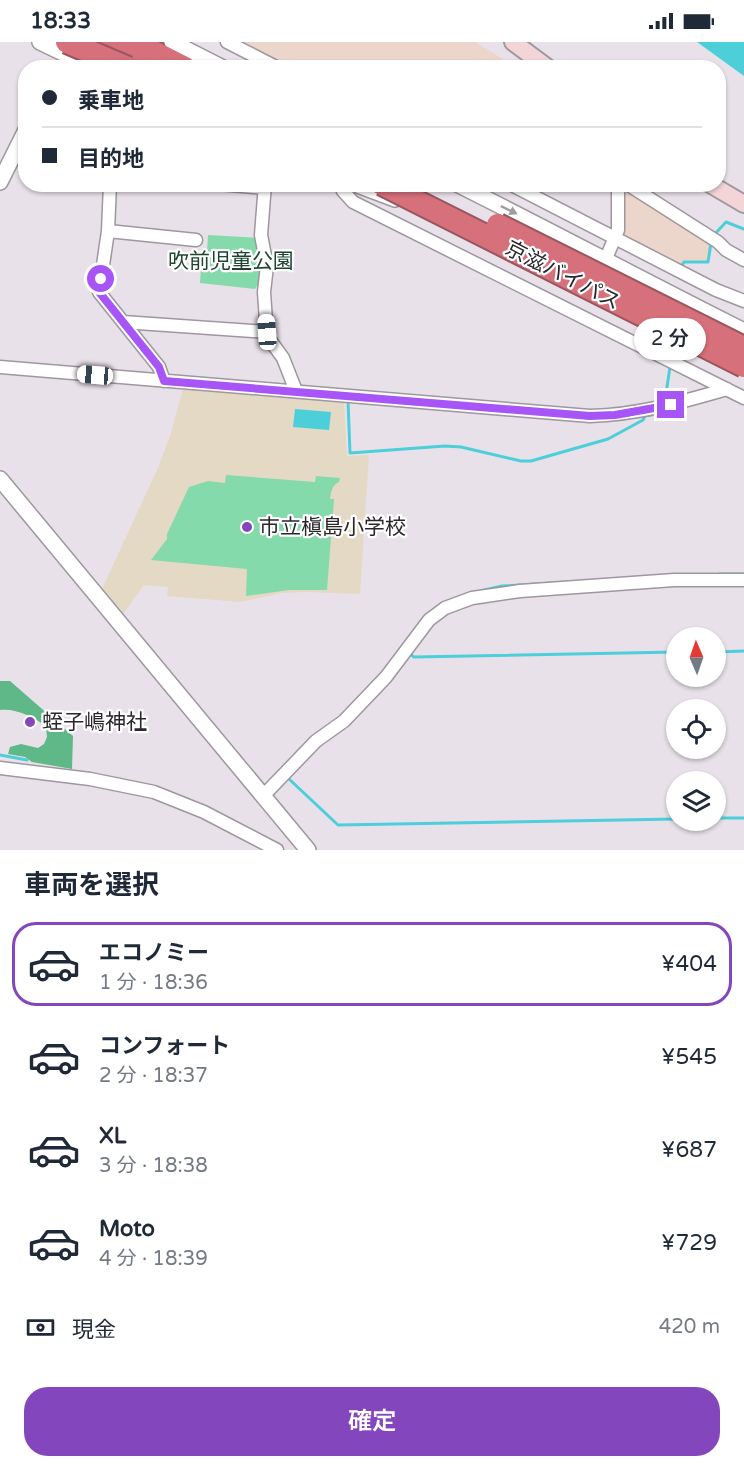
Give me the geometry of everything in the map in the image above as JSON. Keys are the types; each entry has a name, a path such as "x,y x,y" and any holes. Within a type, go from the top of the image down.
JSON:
{"highway":[{"path":"98,42 133,60"},
{"path":"134,42 169,60"},
{"path":"69,56 89,60"},
{"name":"京滋バイパス","path":"398,192 744,366"},
{"name":"京滋バイパス","path":"432,192 744,348"}],"main road":[{"path":"513,42 537,60"},
{"path":"724,192 744,204"}],"street":[{"path":"40,42 69,56 84,42"},
{"path":"172,42 207,60"},
{"path":"227,42 262,60"},
{"path":"0,182 18,146"},
{"path":"110,192 108,231 99,292 159,367 164,381"},
{"path":"265,192 261,235 267,266 264,292 267,336 283,358 296,391"},
{"path":"344,192 353,202 744,398"},
{"path":"377,192 413,205 550,240 599,258"},
{"path":"473,192 744,331"},
{"path":"532,192 680,272 744,301"},
{"path":"599,258 615,238 618,223 618,192"},
{"path":"640,192 744,260"},
{"path":"108,231 196,240"},
{"path":"123,322 267,332"},
{"path":"0,367 590,416 615,415 671,405 727,389"},
{"path":"0,479 308,850"},
{"path":"263,796 315,741 344,721 386,677 429,620 445,608 472,598 520,591 674,580 744,580"},
{"path":"0,768 90,779 154,792 204,812 277,850"}],"shaded area":[{"path":"239,42 475,42 505,60 276,60"},
{"path":"623,192 629,192 711,243 708,262 684,262 681,266 640,247 640,243 622,234"},
{"name":"市立槇島小学校","path":"183,389 344,401 347,456 369,455 360,594 282,593 240,602 167,596 168,587 144,585 123,614 102,589 157,470 170,436"}],"green space":[{"name":"吹前児童公園","path":"208,235 259,238 262,271 255,289 200,283 202,252 207,252"},
{"path":"226,475 315,482 316,476 340,478 332,489 330,499 334,499 327,590 289,590 246,596 247,569 151,560 167,539 167,534 189,487 208,481 225,483"},
{"path":"0,681 10,681 73,736 72,769 32,762 25,757 8,754 10,747 21,744 38,748 44,744 47,737 46,726 24,714 12,710 0,710"}],"water":[{"path":"697,42 744,42 744,76 726,63 726,60 722,60"},
{"path":"295,409 331,412 329,430 293,427"}],"waterway":[{"path":"714,235 726,222 744,229"},
{"path":"681,267 684,262 708,262 711,243"},
{"path":"665,400 670,367"},
{"path":"348,401 350,453 445,446 531,461 608,439 643,420 645,416"},
{"path":"643,416 652,415"},
{"path":"719,574 744,574"},
{"path":"480,591 502,586 568,582"},
{"path":"726,652 744,651"},
{"path":"410,654 414,657 666,652"},
{"path":"0,755 27,760"},
{"path":"289,779 338,825 666,819"},
{"path":"726,818 744,818"}],"place":[{"name":"市立槇島小学校","path":"247,527"},
{"name":"蛭子嶋神社","path":"30,722"}],"route":[{"path":"101,279 99,292 159,367 164,381 590,416 615,415 671,405"}]}
